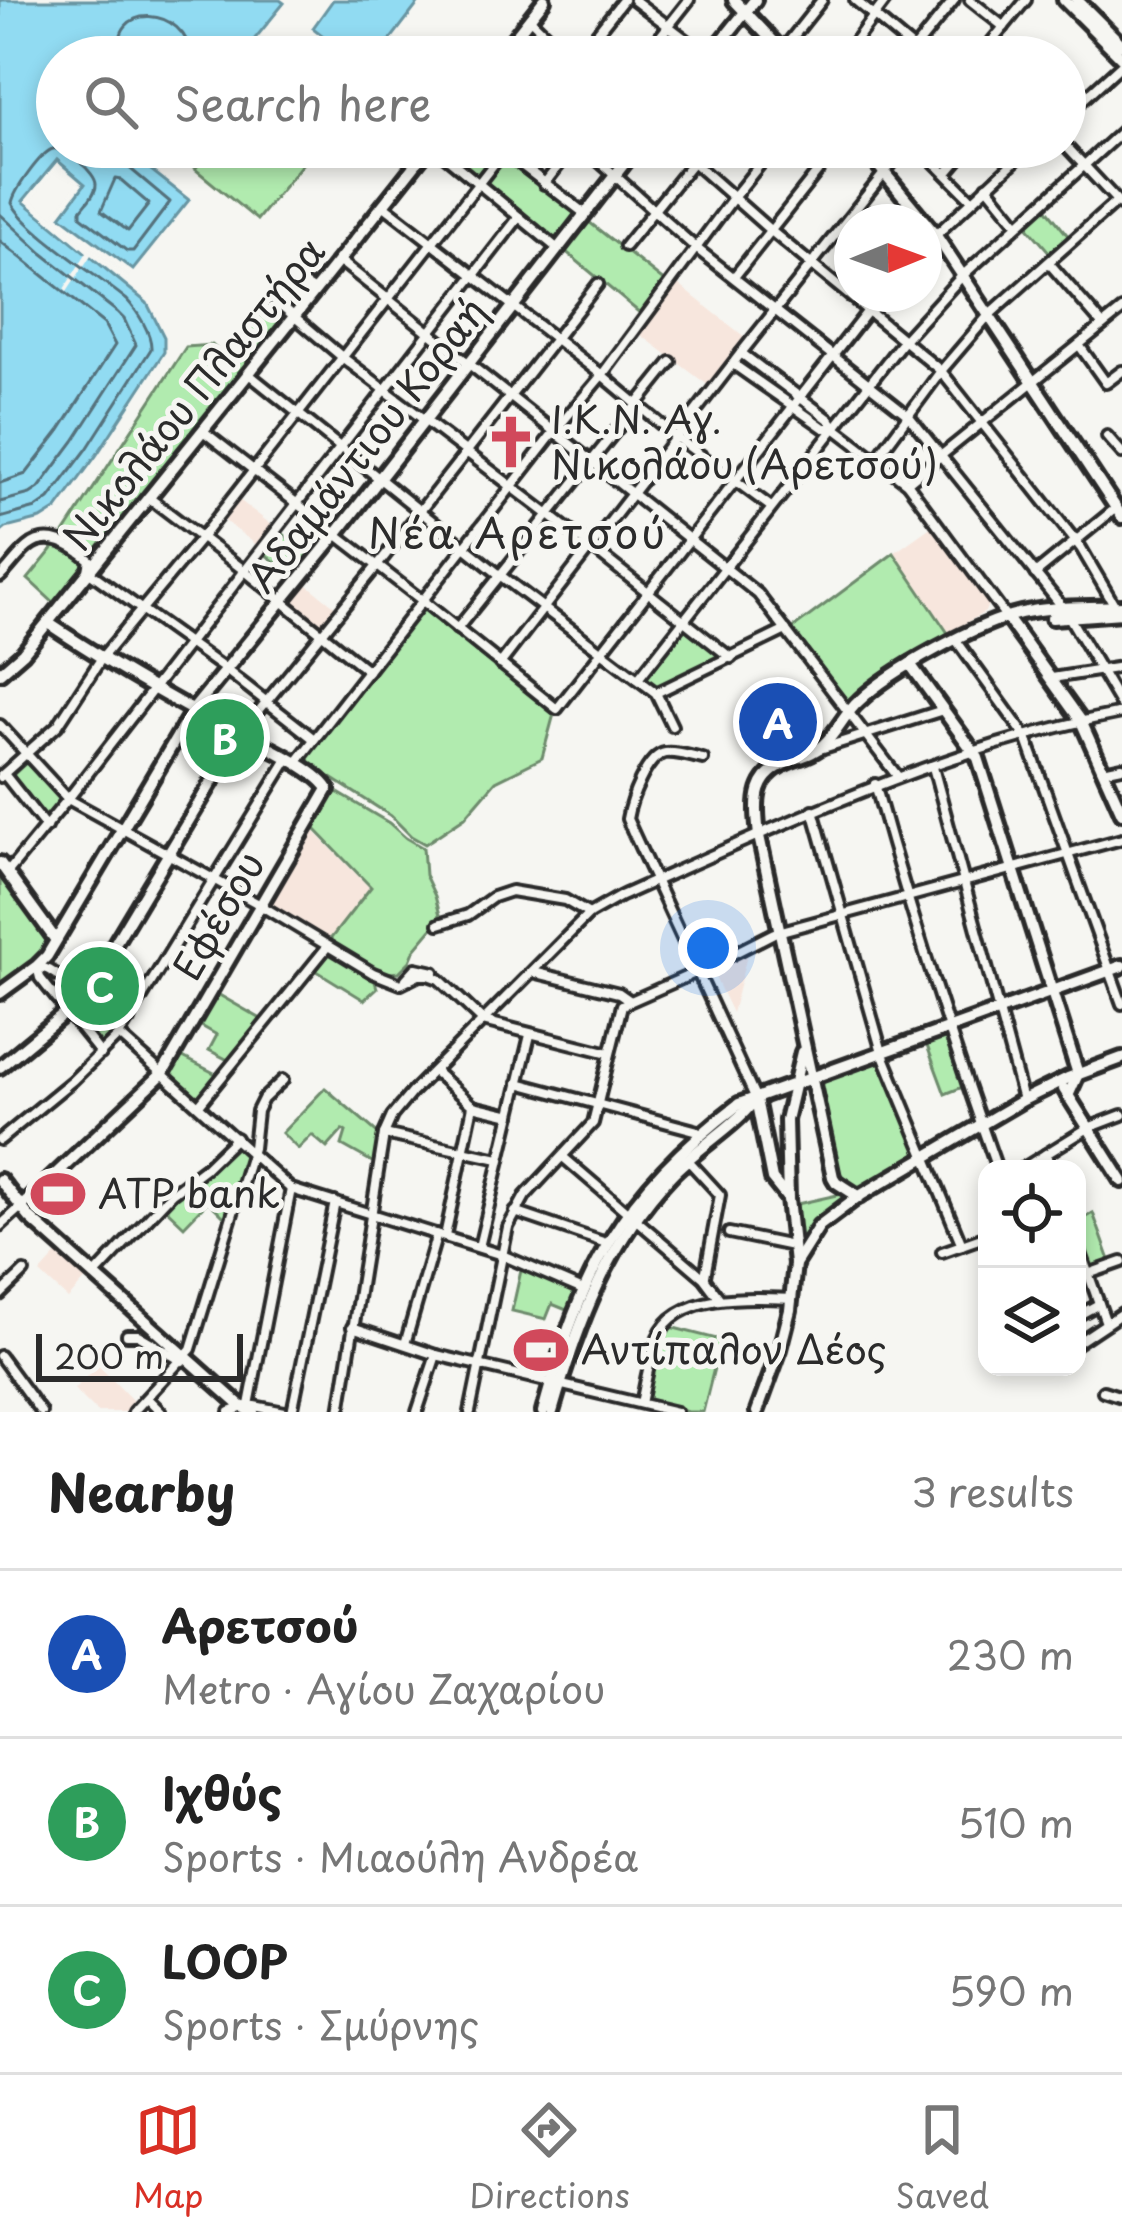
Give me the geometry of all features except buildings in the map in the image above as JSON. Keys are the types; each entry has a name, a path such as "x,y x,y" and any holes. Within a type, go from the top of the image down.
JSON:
{"main road":[{"path":"734,0 766,36"},
{"path":"726,36 755,0"},
{"path":"1064,0 1122,61"},
{"path":"1077,0 1122,45"},
{"path":"515,36 539,2"},
{"name":"Νικολάου Πλαστήρα","path":"0,673 48,623 414,168"},
{"name":"Αδαμάντιου Κοραή","path":"0,993 37,966 56,940 193,710 620,168"},
{"path":"881,168 910,204"},
{"path":"942,246 1119,513"},
{"path":"859,1196 833,1177 759,836 757,801 763,780 779,766 818,750 862,697 910,664 990,623 1120,611"},
{"path":"1006,618 1081,721 1122,813"},
{"path":"48,623 154,688 292,762"},
{"path":"910,664 975,753 1078,1074 1068,1096"},
{"path":"0,1067 86,993 240,735"},
{"name":"Εφέσου","path":"21,1207 163,1072 328,791 326,783 292,762"},
{"path":"3,868 56,940"},
{"path":"552,1412 584,1290 607,1243 677,1155 702,1132 739,1104 1116,968"},
{"path":"758,1412 791,1299 795,1264 786,1120 803,1035"},
{"path":"795,1264 819,1226 859,1196 1023,1100 1122,1058"},
{"path":"1060,1081 1122,1181"},
{"path":"543,1412 631,1215 756,1099"},
{"path":"756,1099 772,1179 788,1199"},
{"path":"0,1180 21,1207 94,1276 244,1409"}],"street":[{"path":"591,36 623,0"},
{"path":"634,0 681,36"},
{"path":"660,36 689,0"},
{"path":"796,36 822,0"},
{"path":"855,0 894,36"},
{"path":"859,36 886,0"},
{"path":"925,36 954,0"},
{"path":"970,0 1004,27"},
{"path":"996,36 1026,0"},
{"path":"529,18 549,36"},
{"path":"1086,96 1122,61"},
{"path":"1086,163 1122,131"},
{"path":"876,459 940,371 988,316 1120,204 1086,165"},
{"path":"458,168 558,249"},
{"path":"46,827 2,776 58,725 103,656 490,168"},
{"path":"526,168 584,213"},
{"path":"544,184 557,168"},
{"path":"340,1412 384,1135 401,1104 589,914 875,784 1122,710 1067,614 908,415 696,248 605,168"},
{"path":"625,246 688,168"},
{"path":"700,168 834,284"},
{"path":"0,1140 119,1035 292,762 602,375 757,168"},
{"path":"733,278 820,168"},
{"path":"860,204 888,168"},
{"path":"942,168 972,200"},
{"path":"947,173 951,168"},
{"path":"942,227 1007,168"},
{"path":"638,679 903,341 962,276 1081,168"},
{"path":"987,186 1018,224"},
{"path":"383,205 602,375 635,406 771,507"},
{"path":"3,868 46,827 519,217"},
{"path":"500,664 834,236"},
{"path":"340,261 758,594 898,777"},
{"path":"1049,263 1103,325"},
{"path":"315,292 291,279 276,301 731,658"},
{"path":"240,735 598,284"},
{"path":"907,483 1122,310"},
{"path":"203,431 557,709 866,312"},
{"path":"868,312 940,371 1076,541 1120,611"},
{"path":"1079,345 1106,383 1122,371"},
{"path":"741,353 907,483 1006,618"},
{"path":"457,629 670,362"},
{"path":"733,364 824,428 835,428"},
{"path":"250,376 656,693 672,726"},
{"path":"1107,436 1122,453"},
{"path":"148,497 368,671"},
{"path":"1035,574 1119,513"},
{"path":"0,577 30,545 42,540 74,546 90,560 88,572 314,739"},
{"path":"656,693 786,630"},
{"path":"956,640 1026,737 1116,968 1122,1004"},
{"path":"1052,678 1122,668"},
{"path":"818,750 945,710"},
{"path":"0,725 68,799 373,973 401,984 416,968 428,969 483,1022 609,1053"},
{"path":"704,759 662,753 640,781 627,819 756,1099"},
{"path":"933,767 1023,1100"},
{"path":"1103,771 1122,767"},
{"path":"875,784 947,1028 994,1160"},
{"path":"814,810 883,1052 962,1245"},
{"path":"470,1412 508,1227 525,1196 592,1125 620,1007 781,931 1122,839"},
{"path":"439,924 468,915 511,891 565,900 589,914"},
{"path":"199,1105 327,947"},
{"path":"37,966 129,1020"},
{"path":"37,966 40,978 101,1054"},
{"path":"533,972 619,993 631,1001"},
{"path":"119,1035 291,1189 479,1247 584,1290"},
{"path":"479,1247 530,1035"},
{"path":"434,1071 473,1106 511,1114"},
{"path":"133,1412 191,1348 252,1154 259,1105 283,1081"},
{"path":"518,1083 702,1132"},
{"path":"405,1344 441,1235 473,1106"},
{"path":"1036,1160 1088,1128 1122,1115"},
{"path":"384,1135 499,1159"},
{"path":"94,1276 176,1188 236,1138"},
{"path":"1046,1154 1048,1160"},
{"path":"562,1157 704,1278 718,1298"},
{"path":"687,1159 720,1192 722,1231 704,1278"},
{"path":"291,1189 244,1409 289,1412 335,1202"},
{"name":"Εφέσου","path":"0,1226 21,1207"},
{"path":"514,1212 607,1243"},
{"path":"722,1231 791,1246"},
{"path":"941,1252 978,1239"},
{"path":"1088,1274 1122,1262"},
{"path":"1084,1268 1106,1323"},
{"path":"0,1295 24,1273"},
{"path":"641,1403 657,1340 676,1316 718,1298 791,1299"},
{"path":"1086,1311 1099,1304"},
{"path":"1086,1336 1122,1313"},
{"path":"352,1327 436,1355 676,1412"},
{"path":"127,1335 138,1335 184,1359"},
{"path":"417,1412 436,1355"},
{"path":"0,1356 37,1411"},
{"path":"1103,1391 1122,1397"},
{"path":"147,1398 161,1412"}],"shaded area":[{"path":"678,284 746,338 709,386 641,335"},
{"path":"238,499 273,526 258,546 222,519"},
{"path":"932,526 988,604 985,612 948,633 894,553"},
{"path":"304,582 337,608 321,629 288,603"},
{"path":"313,830 370,888 327,942 269,906"},
{"path":"748,952 732,1013 711,969"},
{"path":"60,1251 89,1276 68,1299 40,1273"},
{"path":"98,1365 137,1405 130,1412 97,1412 74,1389"}],"green space":[{"path":"196,168 299,168 257,220"},
{"path":"465,168 521,168 665,282 641,314"},
{"path":"1045,207 1069,237 1050,253 1025,224"},
{"path":"267,308 282,320 90,560 78,552 87,564 55,604 28,579 59,541 186,347 212,345 222,354"},
{"path":"282,533 311,556 294,577 265,554"},
{"path":"894,553 948,633 845,702 792,629"},
{"path":"423,609 554,714 542,758 496,781 465,817 425,844 391,816 305,761"},
{"path":"684,626 725,659 660,691 642,680"},
{"path":"26,763 63,800 46,820 11,777"},
{"path":"335,791 423,848 425,875 440,915 399,972 382,974 328,942 371,887 314,828"},
{"path":"0,869 49,944 38,963 0,989"},
{"path":"327,950 374,978 377,988 364,1000 312,968"},
{"path":"214,992 261,1019 230,1061 209,1050 217,1035 196,1023"},
{"path":"89,997 125,1020 101,1051 71,1015"},
{"path":"944,1036 963,1087 945,1094 926,1043"},
{"path":"177,1054 218,1075 199,1100 167,1072"},
{"path":"880,1059 920,1157 860,1190 840,1176 819,1083"},
{"path":"325,1088 379,1134 374,1163 342,1145 343,1130 327,1148 312,1135 298,1149 282,1133"},
{"path":"236,1141 250,1154 227,1220 208,1201 184,1226 163,1206"},
{"path":"841,1194 846,1197 818,1218 800,1245 793,1205"},
{"path":"1093,1213 1111,1263 1091,1269 1086,1217"},
{"path":"522,1266 577,1289 569,1311 552,1304 546,1319 512,1311"},
{"path":"670,1327 721,1340 703,1412 646,1402 660,1343"}],"water":[{"path":"0,0 280,0 284,3 257,36 36,36 36,168 50,168 23,201 147,303 164,337 164,352 57,509 0,533"},
{"path":"333,0 421,0 393,36 323,36 313,28"},
{"path":"66,168 149,168 189,200 133,270 61,216 85,184"}],"pier":[{"path":"57,168 31,200 128,278 125,281 91,255 67,292 64,289 87,252 25,201"},
{"path":"57,168 81,184 57,216 129,275 56,220 55,213 77,184"}],"place":[{"name":"Ι.Κ.Ν. Αγ. Νικολάου (Αρετσού)","path":"511,442"},
{"name":"Αρετσού","path":"778,722"},
{"name":"Ιχθύς","path":"225,738"},
{"name":"LOOP","path":"100,986"},
{"name":"ATP bank","path":"58,1194"},
{"name":"Αντίπαλον Δέος","path":"541,1350"}],"district":[{"name":"Νέα Αρετσού","path":"518,534"}]}
